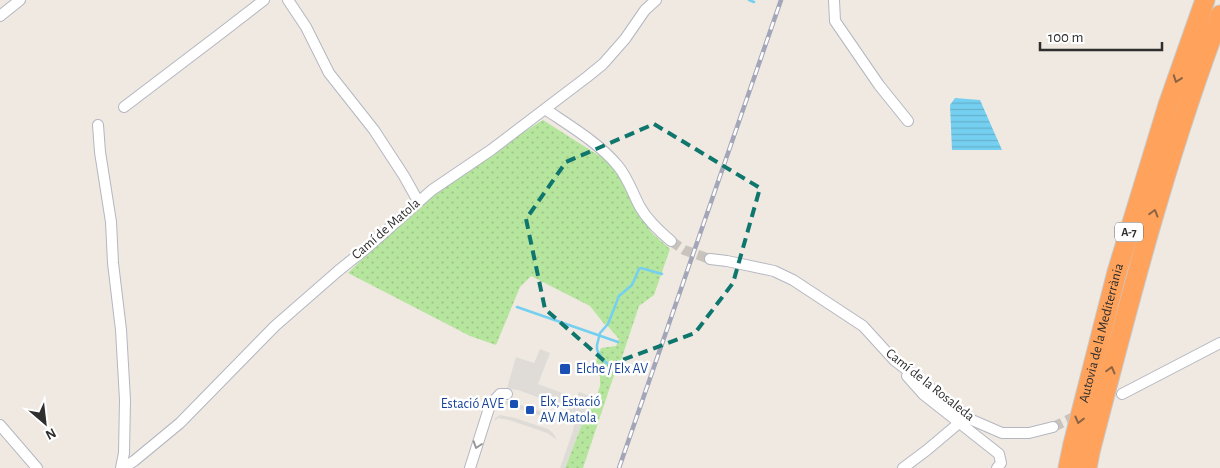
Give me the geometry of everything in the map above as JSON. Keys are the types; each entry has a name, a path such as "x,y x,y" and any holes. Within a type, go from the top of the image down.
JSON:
{"highway":[{"name":"Autovia de la Mediterrània","path":"1068,468 1117,272 1168,105 1205,0"},
{"name":"Autovia de la Mediterrània","path":"1087,468 1123,325 1165,176 1220,14"}],"street":[{"path":"0,16 20,0"},
{"path":"124,107 264,0"},
{"path":"288,0 306,27 329,73 374,130 418,201"},
{"name":"Camí de Matola","path":"122,468 134,461 180,423 275,326 369,246 418,201 436,186 491,150 588,78 625,39 645,10 656,0"},
{"path":"834,0 835,21 879,85 908,122"},
{"path":"545,109 576,130 618,167 640,208 659,231 671,241"},
{"path":"98,124 100,152 111,222 113,263 121,330 125,400 122,468"},
{"name":"Camí de la Rosaleda","path":"710,260 727,261 774,271 794,280 863,326 894,360 972,420 1002,433 1029,433 1053,427"},
{"path":"1122,394 1220,343"},
{"path":"894,360 923,394 999,454 1001,463 997,468"},
{"path":"470,468 490,405 500,394 507,394"},
{"path":"902,468 927,450 958,423"},
{"path":"0,426 37,468"}],"highlighted area":[{"path":"654,124 760,188 733,283 695,333 609,365 545,309 526,219 566,162"}],"green space":[{"path":"543,120 618,167 632,202 652,233 670,249 654,295 639,306 583,468 565,468 588,408 596,398 600,386 600,376 592,373 601,348 616,346 619,339 590,306 531,276 520,287 496,345 470,336 348,273 432,190"}],"shaded area":[{"path":"540,349 550,353 538,384 576,398 579,392 596,398 588,408 565,468 560,468 574,425 567,408 518,390 507,388 516,357 534,363"},
{"path":"506,401 545,413 559,420 558,422 507,405"},
{"path":"500,415 548,429 557,440 547,433 509,420 498,418 495,421 495,418"}],"water":[{"path":"955,98 980,100 1002,150 952,150 950,105"}],"waterway":[{"path":"749,0 754,2"},
{"path":"618,369 604,361 598,352 597,345 600,333 608,324 619,296 632,285 639,269 662,274"},
{"path":"517,307 618,342"}],"tunnel":[{"path":"671,241 684,250 710,259"},
{"path":"1053,427 1080,414"}],"railway":[{"path":"619,468 781,0"}],"place":[{"name":"Elche / Elx AV","path":"565,369"},
{"name":"Estació AVE","path":"514,404"},
{"name":"Elx, Estació AV Matola","path":"530,410"}]}
